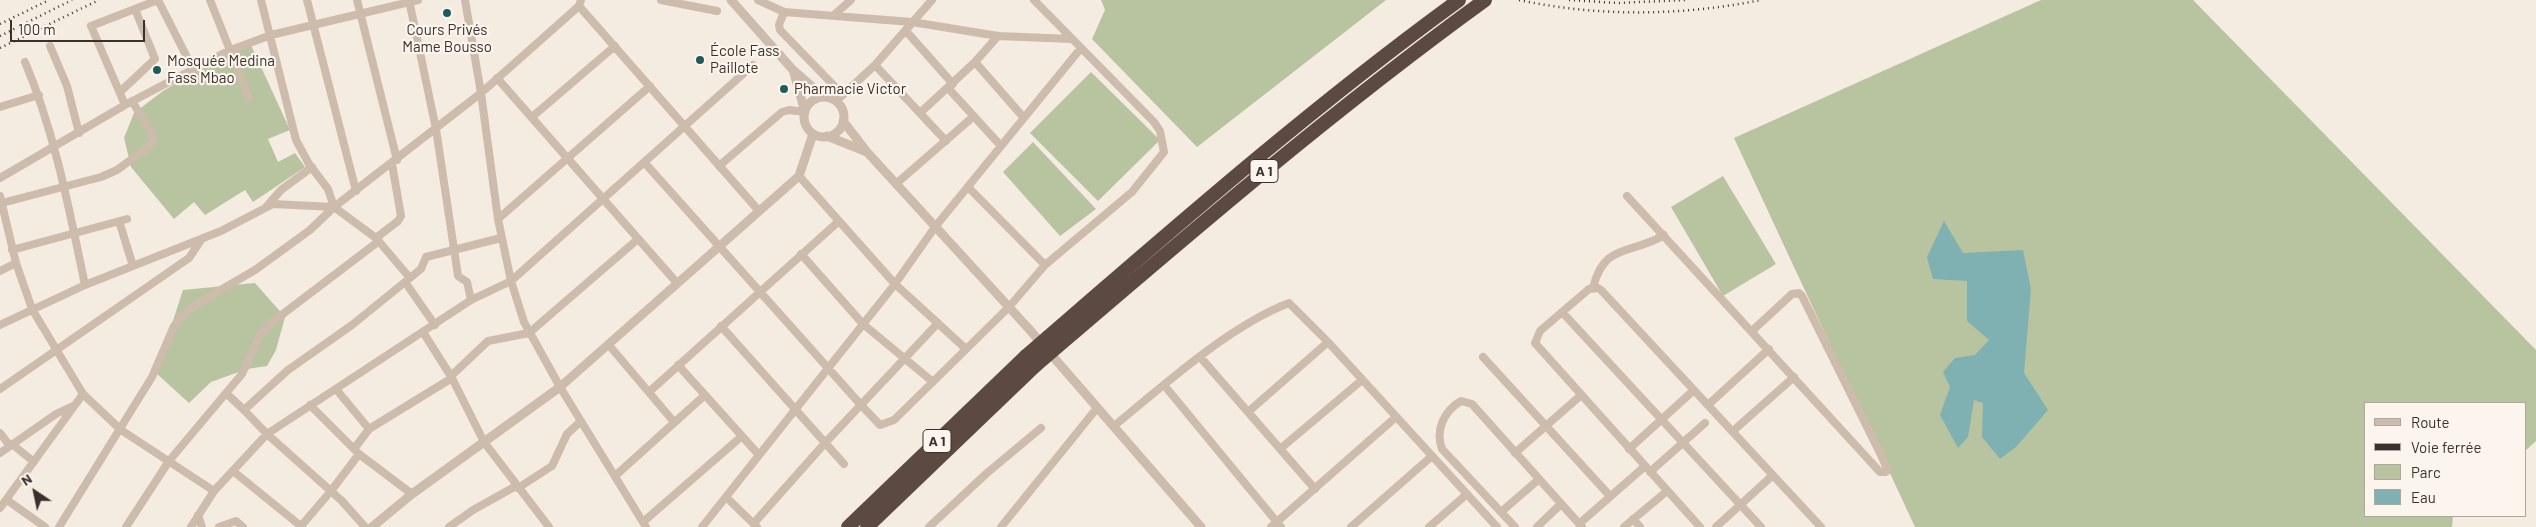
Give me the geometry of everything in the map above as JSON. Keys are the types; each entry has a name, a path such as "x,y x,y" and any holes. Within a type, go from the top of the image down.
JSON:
{"highway":[{"name":"A 1","path":"867,527 1035,366 1053,342 1263,153 1398,45 1459,0"},
{"name":"A 1","path":"848,527 1026,356 1053,342 1339,110 1482,2"}],"street":[{"path":"193,69 158,0 92,26 120,92 154,140 151,145 108,174 65,187 1,200 3,223 32,309 82,394 121,430 214,491"},
{"path":"210,0 228,51 249,98"},
{"path":"261,0 296,140 312,168 328,189 334,207"},
{"path":"307,0 356,191"},
{"path":"126,527 169,461 242,374 260,335 271,323 377,239 398,221 401,216 395,162 358,0"},
{"path":"465,0 481,93 501,238 511,281 528,333 643,525 742,436"},
{"path":"661,0 717,10"},
{"path":"731,0 793,70 824,97"},
{"path":"834,15 851,0"},
{"path":"805,112 813,101 824,97 839,98 875,65 932,0"},
{"path":"644,162 861,405 880,425 884,426 894,420 933,382 1008,307 1045,266 1132,192 1164,152 1160,132 1154,122 1034,0"},
{"path":"0,178 129,103 228,51 271,35 412,1 436,129 458,276 467,282 471,300"},
{"path":"765,1 784,12 912,22 998,36 1072,39"},
{"path":"59,527 121,430 152,377 174,326 184,314 195,305 255,270 310,230 334,207 395,162 481,93 580,3 615,46 759,211"},
{"path":"120,92 155,59 135,9"},
{"path":"784,12 779,24 780,30 839,98 844,121 867,152 1114,426 1201,527"},
{"path":"906,31 974,116 1001,146"},
{"path":"920,113 975,62 998,36"},
{"path":"50,46 67,86 79,133"},
{"path":"532,117 615,46"},
{"path":"702,527 895,284 935,227 1081,48"},
{"path":"25,62 39,95 55,147 86,285"},
{"path":"975,62 1024,118"},
{"path":"191,527 214,491 267,434 471,300 511,281 753,65"},
{"path":"875,65 946,141"},
{"path":"793,70 800,90 807,127 813,134 827,136 867,152"},
{"path":"497,78 677,284"},
{"path":"498,219 650,86"},
{"path":"0,107 39,95"},
{"path":"719,166 782,112 789,110 805,112"},
{"path":"896,184 974,116"},
{"path":"827,136 836,132 844,121"},
{"path":"372,527 412,494 560,387 799,176 813,134"},
{"path":"0,324 86,285 201,240 267,206 281,190 312,168"},
{"path":"799,176 895,284 966,349"},
{"path":"968,187 1045,266"},
{"path":"1627,196 1880,472 1886,472 1888,468 1802,296 1799,293 1792,294 1752,331"},
{"path":"267,206 290,204 334,207 377,239 407,280 435,325"},
{"path":"12,250 128,219"},
{"path":"118,221 133,266"},
{"path":"649,392 839,221"},
{"path":"1594,288 1599,268 1618,252 1652,243 1664,235"},
{"path":"244,410 288,370 352,325 421,269 425,259 430,255 501,238"},
{"path":"233,471 302,526 332,491 369,429 451,377 488,341 528,333 638,239"},
{"path":"0,389 189,258 201,240"},
{"path":"801,254 863,324 933,382"},
{"path":"0,271 16,263"},
{"path":"1700,527 1535,344 1540,331 1586,292 1594,288 1601,290 1821,527"},
{"path":"1114,426 1164,385 1254,320 1289,303 1328,342 1497,527"},
{"path":"1562,312 1761,527"},
{"path":"726,496 755,525 825,442 938,323"},
{"path":"721,326 844,464"},
{"path":"423,332 451,377 484,442 549,527"},
{"path":"1248,412 1328,342"},
{"path":"608,344 674,422"},
{"path":"1708,405 1769,349"},
{"path":"1483,357 1610,496"},
{"path":"1201,358 1315,488"},
{"path":"678,365 760,455"},
{"path":"1732,432 1794,377"},
{"path":"1280,449 1362,380"},
{"path":"1164,385 1276,525 1396,417"},
{"path":"336,389 369,429"},
{"path":"1629,449 1694,390"},
{"path":"226,393 267,434 332,491 365,527"},
{"path":"0,508 82,394"},
{"path":"615,476 705,395"},
{"path":"1515,453 1580,396"},
{"path":"1515,527 1442,449 1438,437 1442,421 1457,403 1469,401 1580,525 1610,496 1684,443 1705,423"},
{"path":"0,453 56,414 73,406"},
{"path":"310,406 356,452 412,494"},
{"path":"1000,527 1097,408"},
{"path":"450,527 474,510 552,466 567,434 581,421"},
{"path":"929,527 987,473 1041,428"},
{"path":"0,433 11,445 34,462"},
{"path":"1351,527 1432,456"},
{"path":"1716,527 1773,475"},
{"path":"1501,512 1538,480"},
{"path":"1624,527 1667,491"},
{"path":"1429,527 1467,494"},
{"path":"7,500 45,527"},
{"path":"1537,527 1561,504"},
{"path":"198,515 202,527"},
{"path":"1633,519 1640,527"},
{"path":"219,527 236,521 243,527"}],"green space":[{"path":"1101,0 1386,0 1197,147 1092,39 1105,10"},
{"path":"2041,0 2193,0 2536,350 2536,441 2526,450 2526,402 2364,402 2364,517 2453,517 2452,527 1915,527 1734,138"},
{"path":"251,45 290,130 268,139 278,162 295,153 305,167 253,202 245,190 205,215 194,202 174,219 131,167 124,138 134,113 163,91 216,59"},
{"path":"1091,72 1160,140 1098,201 1030,133"},
{"path":"1033,142 1096,209 1060,236 1003,172"},
{"path":"1723,176 1776,264 1723,296 1671,207"},
{"path":"255,283 285,317 276,350 267,366 247,369 211,382 189,403 156,373 183,290"}],"water":[{"path":"1944,221 1963,253 2023,250 2031,289 2024,373 2048,410 2016,447 2000,459 1982,437 1983,403 1974,400 1968,437 1958,448 1940,415 1950,387 1943,372 1955,358 1975,355 1989,340 1967,321 1967,281 1933,279 1927,257"}],"railway":[{"path":"0,24 49,0"},
{"path":"0,36 72,0"},
{"path":"0,48 99,0"},
{"path":"1519,0 1549,6 1610,12 1670,12 1761,0"},
{"path":"1569,0 1618,3 1686,0"}],"place":[{"name":"Cours Privés Mame Bousso","path":"447,13"},
{"name":"École Fass Paillote","path":"700,60"},
{"name":"Mosquée Medina Fass Mbao","path":"157,70"},
{"name":"Pharmacie Victor","path":"784,89"}]}
